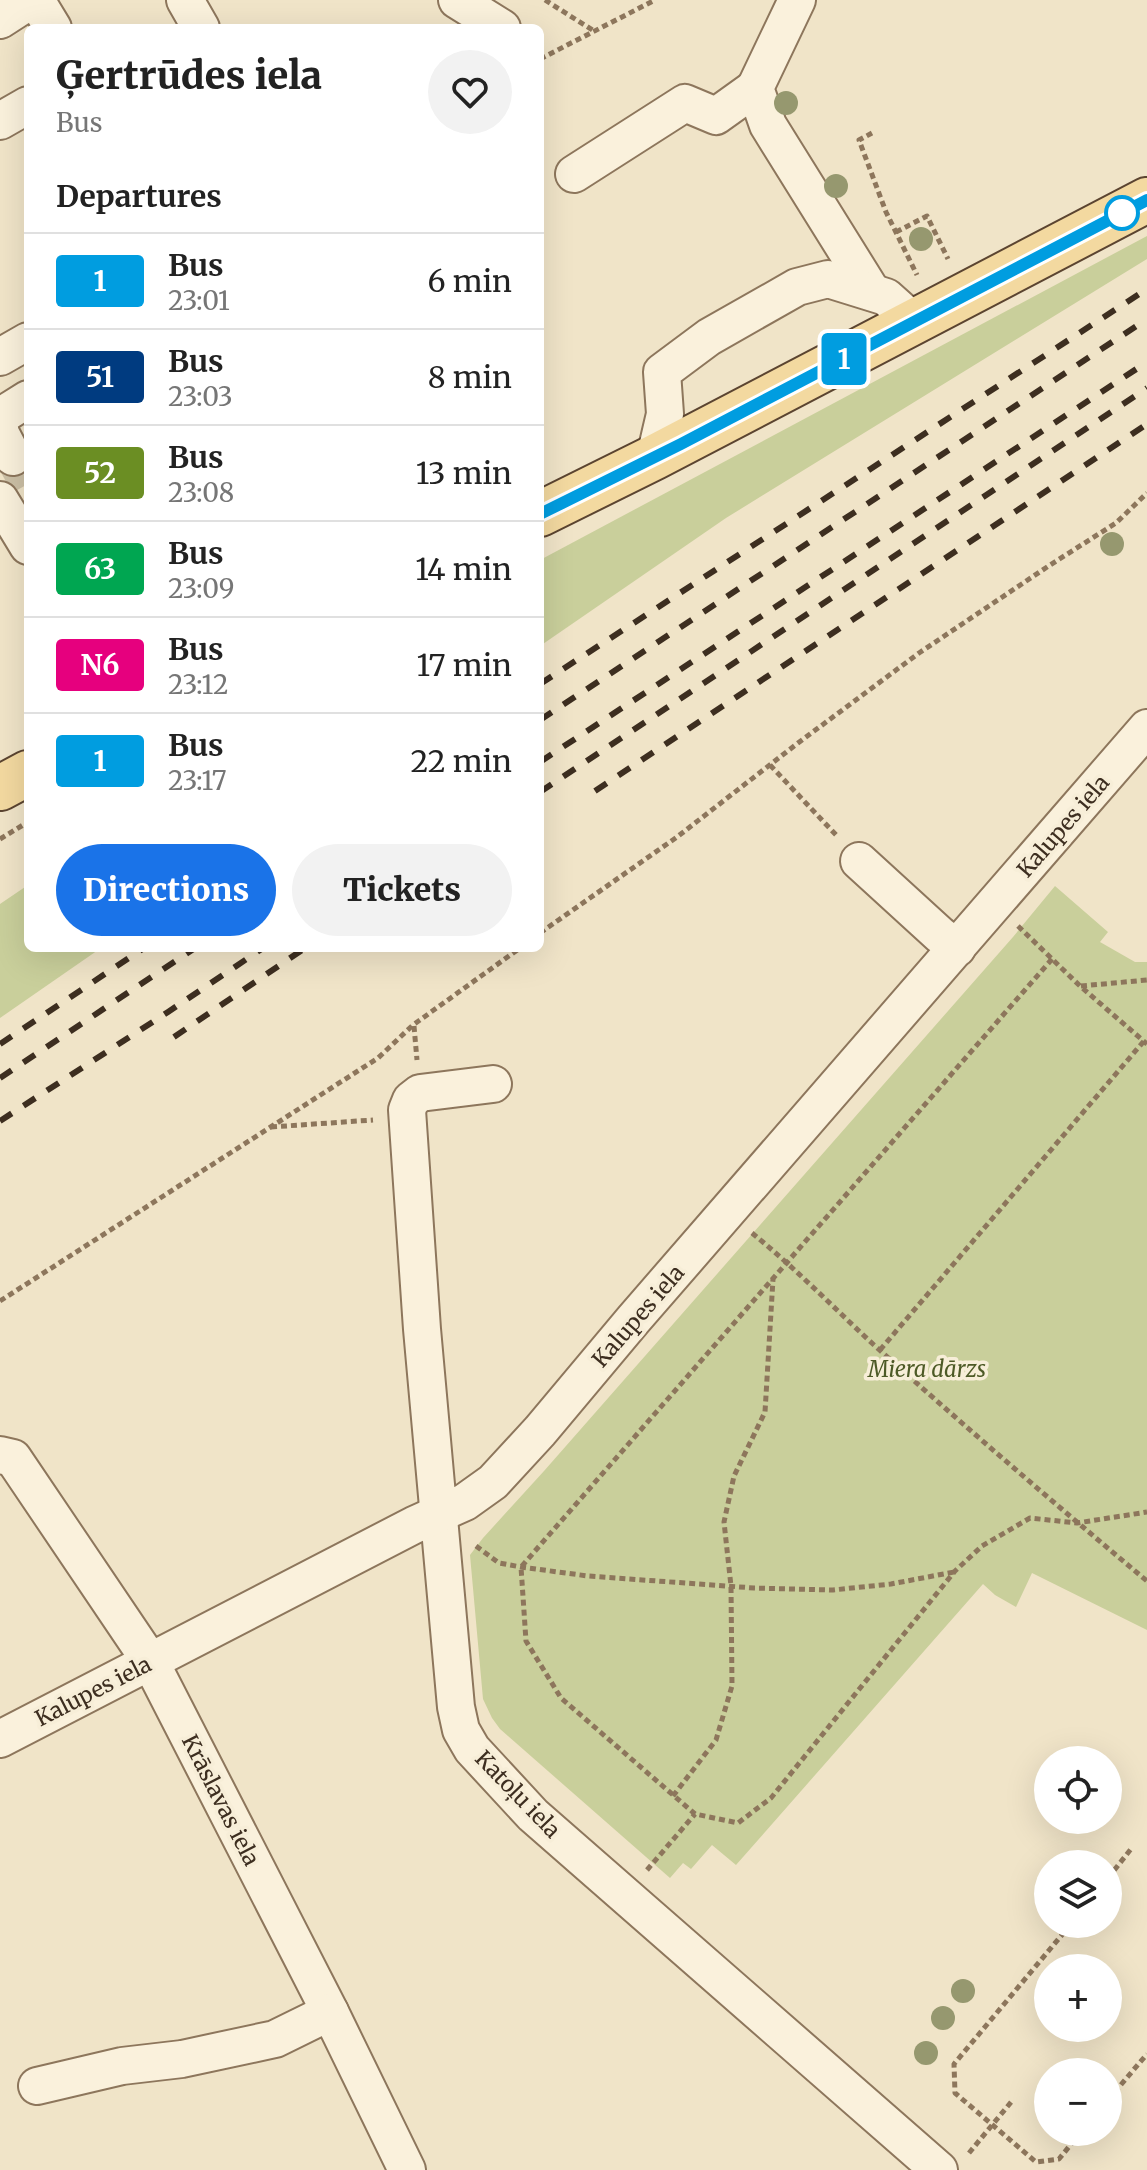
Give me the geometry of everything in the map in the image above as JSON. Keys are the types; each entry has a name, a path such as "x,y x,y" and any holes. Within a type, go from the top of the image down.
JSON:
{"main road":[{"path":"544,512 655,457 916,301 1147,200"}],"street":[{"path":"0,20 34,0 50,24"},
{"path":"185,0 199,24"},
{"path":"457,0 496,24"},
{"path":"574,174 685,103 716,116 755,88 797,0"},
{"path":"755,88 768,125 872,292"},
{"path":"655,457 665,414 662,372 709,337 797,287 828,279 886,297 916,301"},
{"path":"0,357 24,343"},
{"path":"0,396 24,382"},
{"path":"0,419 24,402"},
{"path":"0,500 24,539"},
{"name":"Kalupes iela","path":"0,1739 438,1512 465,1502 493,1482 1147,728"},
{"path":"859,861 957,948"},
{"path":"407,1114 411,1100 420,1093 493,1084"},
{"name":"Katoļu iela","path":"407,1114 438,1512 456,1707 461,1730 472,1749 533,1815 954,2162"},
{"name":"Krāslavas iela","path":"0,1455 13,1458 150,1661 330,2012 407,2170"},
{"path":"37,2086 122,2066 182,2059 275,2039 330,2012"}],"path":[{"path":"545,0 595,32"},
{"path":"561,10 563,0"},
{"path":"544,57 655,0"},
{"path":"872,133 859,140 896,232 916,301"},
{"path":"896,232 927,216 950,264"},
{"path":"544,930 665,846 919,653 1116,523 1147,493"},
{"path":"770,765 859,861"},
{"path":"0,839 24,824"},
{"path":"880,1350 1146,1042 1080,986 1014,923"},
{"path":"0,1301 378,1058 413,1025 514,952"},
{"path":"1052,959 521,1567 526,1641 561,1698 673,1796 695,1814 738,1823 771,1798 955,1571 982,1546 1030,1518 1077,1523 1147,1512"},
{"path":"1080,986 1147,980"},
{"path":"270,1127 407,1114"},
{"path":"751,1232 788,1262 880,1350 1147,1581"},
{"path":"673,1796 716,1740 732,1686 731,1586 724,1522 734,1476 765,1412 773,1279"},
{"path":"479,1548 499,1563 521,1567 588,1576 731,1586 833,1590 891,1584 955,1571"},
{"path":"647,1871 695,1814"},
{"path":"1122,1860 1131,1849"},
{"path":"1059,1938 954,2064 955,2093 1036,2162 1059,2159 1070,2146"},
{"path":"1122,2083 1147,2054"},
{"path":"954,2162 1012,2101"}],"green space":[{"path":"1147,236 1147,259 726,518 544,643 544,558"},
{"name":"Miera dārzs","path":"1055,886 1108,932 1100,942 1135,962 1147,962 1147,1630 1032,1573 1016,1607 983,1584 736,1865 712,1845 691,1869 683,1863 670,1878 500,1729 492,1718 483,1699 470,1555"},
{"path":"24,888 24,952 95,952 0,1018 0,904"}],"tunnel":[{"path":"13,457 24,477"}],"railway":[{"path":"544,681 1147,289"},
{"path":"544,717 1147,319"},
{"path":"544,759 1147,362"},
{"path":"544,789 1147,388"},
{"path":"595,791 1147,424"},
{"path":"0,1044 138,952"},
{"path":"0,1078 189,952"},
{"path":"0,1121 257,952"},
{"path":"174,1037 299,952"}],"bus line":[{"name":"1","path":"544,512 681,444 1147,200"}]}
